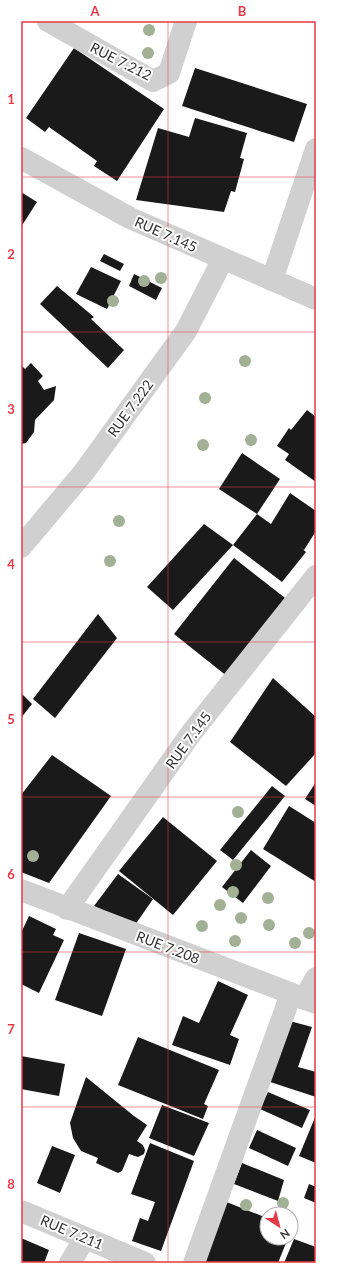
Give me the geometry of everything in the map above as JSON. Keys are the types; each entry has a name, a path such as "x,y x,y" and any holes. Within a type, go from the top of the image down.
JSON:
{"street":[{"name":"RUE 7.212","path":"48,21 153,81 169,73 186,21"},
{"path":"272,280 316,149"},
{"name":"RUE 7.145","path":"21,158 130,218 316,299"},
{"name":"RUE 7.222","path":"21,547 84,472 186,331 223,259"},
{"name":"RUE 7.145","path":"67,909 192,732 316,576"},
{"name":"RUE 7.208","path":"21,890 304,999"},
{"path":"194,1263 304,999 316,978"},
{"name":"RUE 7.211","path":"21,1211 145,1263"},
{"path":"70,1263 85,1238"}],"building":[{"path":"74,48 164,109 117,181 94,166 97,161 49,127 45,132 26,118"},
{"path":"195,68 307,104 294,142 182,106"},
{"path":"195,118 247,133 240,158 244,159 235,192 231,191 224,212 136,200 158,128 189,137"},
{"path":"21,192 37,202 21,227"},
{"path":"104,254 124,264 120,271 100,261"},
{"path":"91,267 121,281 107,309 76,294"},
{"path":"134,274 162,288 156,300 129,286"},
{"path":"57,286 94,317 91,319 124,350 108,368 40,304"},
{"path":"31,363 43,376 38,381 44,390 56,386 54,400 35,420 34,432 26,443 21,444 21,365 25,369"},
{"path":"307,410 316,417 316,482 285,460 289,454 277,446 289,428 291,430"},
{"path":"242,453 280,479 257,514 219,489"},
{"path":"290,493 316,511 316,531 304,550 299,546 306,552 282,582 233,545 257,514 271,524"},
{"path":"204,524 233,545 173,610 147,587"},
{"path":"234,558 289,601 228,677 174,634"},
{"path":"98,614 117,638 55,718 33,699"},
{"path":"273,678 316,717 316,753 286,786 230,742"},
{"path":"21,693 32,704 21,718"},
{"path":"52,755 111,796 49,883 21,872 21,795"},
{"path":"316,782 316,806 305,799"},
{"path":"272,786 285,796 233,860 220,850"},
{"path":"289,806 316,823 316,882 263,849"},
{"path":"163,817 217,861 173,915 119,871"},
{"path":"251,850 271,866 243,903 222,887"},
{"path":"118,874 153,899 135,925 94,906"},
{"path":"29,916 56,929 53,935 64,940 39,993 21,984 21,933"},
{"path":"79,933 126,949 102,1016 55,1000"},
{"path":"218,981 248,995 230,1035 239,1039 230,1065 172,1045 183,1016 199,1023"},
{"path":"286,1020 312,1027 298,1067 316,1072 316,1097 264,1080"},
{"path":"138,1037 219,1070 204,1104 208,1106 203,1119 118,1085"},
{"path":"21,1056 65,1064 59,1096 21,1089"},
{"path":"86,1077 147,1125 137,1141 143,1145 145,1150 144,1154 138,1157 129,1154 122,1171 118,1173 96,1163 98,1158 81,1151 73,1138 70,1123"},
{"path":"268,1092 310,1110 302,1128 260,1109"},
{"path":"162,1105 209,1123 194,1156 149,1138"},
{"path":"316,1115 316,1163 299,1156"},
{"path":"257,1130 296,1148 288,1166 249,1148"},
{"path":"150,1143 194,1161 161,1251 132,1241 140,1218 148,1221 155,1202 131,1194"},
{"path":"52,1146 75,1155 60,1193 37,1183"},
{"path":"242,1163 284,1180 278,1201 234,1184"},
{"path":"309,1184 316,1187 316,1203 304,1198"},
{"path":"224,1201 259,1215 259,1246 285,1246 278,1263 199,1263"},
{"path":"21,1238 49,1250 44,1263 21,1263"},
{"path":"299,1241 316,1247 316,1263 284,1263 291,1246 299,1246"}]}
